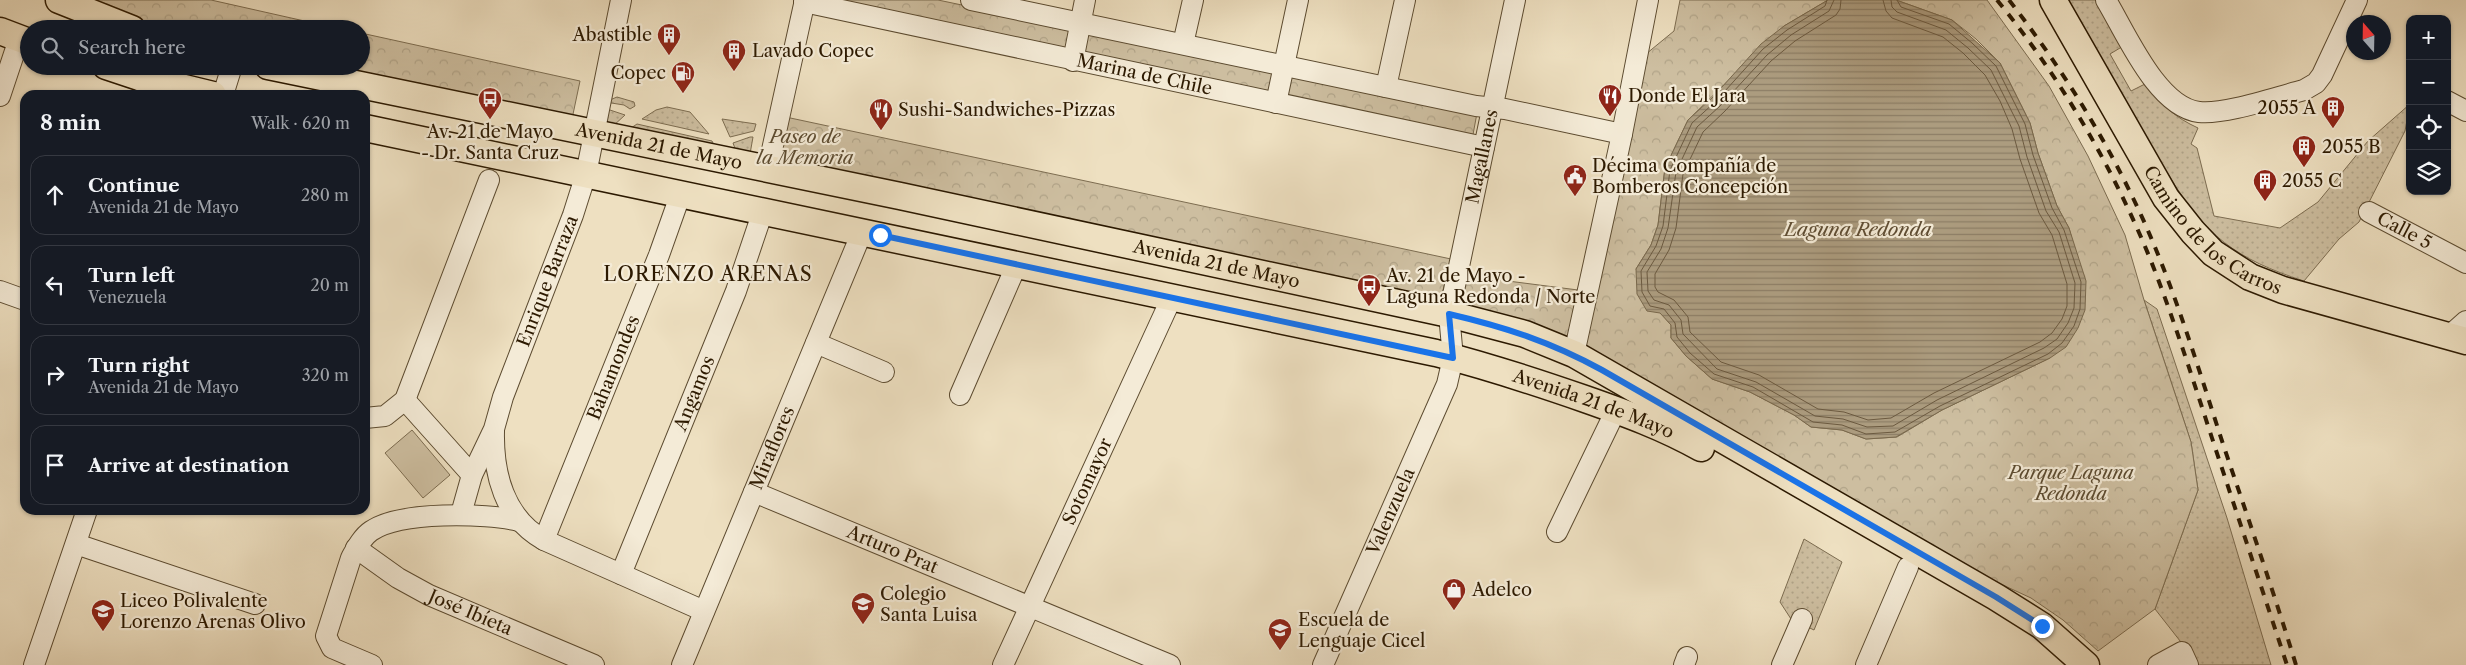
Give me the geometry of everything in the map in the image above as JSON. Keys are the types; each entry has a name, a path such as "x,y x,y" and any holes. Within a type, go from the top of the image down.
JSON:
{"main road":[{"path":"59,0 109,20"},
{"name":"Camino de los Carros","path":"2053,0 2166,198 2192,232 2213,253 2250,277 2283,290 2460,333"},
{"path":"133,75 192,90"},
{"name":"Avenida 21 de Mayo","path":"312,75 775,170 1449,314 1525,334 1574,354 2004,601 2042,626 2086,665"},
{"name":"Avenida 21 de Mayo","path":"370,129 1017,264 1494,368 1616,410 1686,439 2011,625 2064,665"},
{"path":"854,187 865,215 862,232"}],"street":[{"name":"Enrique Barraza","path":"461,514 472,476 494,428 503,397 566,238 586,174 621,0"},
{"path":"975,0 1386,87 1622,134"},
{"path":"1073,61 1085,0"},
{"path":"1183,44 1193,0"},
{"path":"1276,103 1298,0"},
{"path":"1386,87 1405,0"},
{"name":"Magallanes","path":"1453,358 1449,314 1515,0"},
{"path":"1574,354 1622,134 1648,0"},
{"path":"2106,0 2153,79 2166,95 2184,108 2205,112 2272,98 2314,85 2322,76 2357,0"},
{"path":"775,170 772,150 804,1"},
{"name":"Marina de Chile","path":"804,1 1073,61 1484,147"},
{"path":"0,96 16,37"},
{"path":"225,90 229,75"},
{"path":"2451,103 2466,111"},
{"path":"370,418 385,416 405,400 489,180"},
{"name":"Bahamondes","path":"544,540 659,255 681,193"},
{"name":"Angamos","path":"621,574 736,291 763,211"},
{"name":"Calle 5","path":"2369,212 2466,263"},
{"name":"Miraflores","path":"682,665 862,232"},
{"path":"960,395 1017,264"},
{"path":"0,291 20,298"},
{"name":"Sotomayor","path":"1003,665 1172,297"},
{"path":"816,343 884,372"},
{"name":"Valenzuela","path":"1323,665 1445,391 1453,358"},
{"path":"405,400 472,476"},
{"path":"1558,532 1616,410"},
{"name":"Enrique Barraza","path":"494,428 494,456 500,482 510,508 518,521 544,540 704,612"},
{"name":"Arturo Prat","path":"754,492 1170,665"},
{"path":"372,665 332,648 327,641 326,631 356,548 370,532 384,524 461,514 492,516 518,521"},
{"path":"34,665 85,515"},
{"path":"76,544 255,604"},
{"name":"José Ibíeta","path":"356,548 398,578 429,595 594,665"},
{"path":"1866,665 1908,567"},
{"path":"1782,665 1802,619"},
{"path":"2158,665 2182,652 2188,665"}],"green space":[{"path":"83,0 211,0 300,20 140,20"},
{"path":"811,0 938,0 1477,113 1472,140"},
{"name":"Parque Laguna Redonda","path":"1680,0 1828,0 1784,26 1688,120 1665,168 1658,225 1651,245 1636,269 1660,312 1671,325 1671,338 1686,356 1712,379 1750,392 1794,415 1811,427 1842,430 1866,439 1897,437 1942,410 2050,358 2076,254 2069,228 2057,206 2038,153 2030,123 2000,63 1976,39 1952,20 1896,0 1987,0 2049,86 2088,156 2125,235 2144,300 2191,442 2198,490 2155,609 2098,651 2063,620 2031,598 1990,579 1895,526 1583,348 1635,63 1674,31"},
{"path":"2065,0 2097,0 2125,45 2110,54 2131,91 2147,83 2169,110 2182,120 2198,128 2191,144 2197,148 2214,216 2280,228 2318,202 2368,141 2406,108 2405,131 2359,222 2339,239 2304,281 2259,264 2224,242 2195,214 2168,174 2166,177"},
{"path":"370,35 580,81 572,119 360,75 370,75"},
{"path":"617,97 634,102 635,106 630,109 624,105 605,102"},
{"path":"601,107 625,115 612,127 597,124"},
{"path":"667,107 690,112 709,134 642,119 656,110"},
{"name":"Paseo de la Memoria","path":"781,116 1451,259 1442,294 1435,300 786,170 775,154"},
{"path":"722,119 756,124 754,131 730,137"},
{"path":"637,124 712,141 714,145 631,128"},
{"path":"753,137 750,154 736,151 733,143"},
{"path":"1461,275 1578,290 1568,339 1453,307"},
{"path":"2144,300 2157,309 2227,518 2271,665 2195,665 2184,646 2155,609 2198,490 2191,442"},
{"path":"412,430 450,475 423,498 385,453"},
{"path":"1804,539 1842,562 1814,630 1791,619 1780,602"}],"water":[{"name":"Laguna Redonda","path":"1828,0 1896,0 1952,20 2000,63 2030,123 2038,153 2057,206 2069,228 2086,281 2085,310 2078,328 2066,347 2050,358 1942,410 1896,437 1866,439 1842,430 1811,427 1794,415 1750,392 1712,379 1686,356 1671,338 1671,325 1660,313 1647,311 1637,294 1636,269 1651,245 1658,225 1665,168 1688,120 1712,98 1761,44 1784,26"}],"railway":[{"path":"1997,0 2042,60 2082,122 2118,188 2149,256 2174,324 2287,665"},
{"path":"2009,0 2044,47 2091,120 2120,172 2147,228 2183,322 2296,665"}],"place":[{"name":"Abastible","path":"669,56"},
{"name":"Lavado Copec","path":"734,72"},
{"name":"Copec","path":"683,94"},
{"name":"Donde El Jara","path":"1610,117"},
{"name":"Av. 21 de Mayo - Dr. Santa Cruz","path":"490,120"},
{"name":"2055 A","path":"2333,129"},
{"name":"Sushi-Sandwiches-Pizzas","path":"881,131"},
{"name":"2055 B","path":"2304,168"},
{"name":"Décima Compañía de Bomberos Concepción","path":"1575,197"},
{"name":"2055 C","path":"2265,202"},
{"name":"Av. 21 de Mayo - Laguna Redonda / Norte","path":"1369,307"},
{"name":"Adelco","path":"1454,611"},
{"name":"Colegio Santa Luisa","path":"863,625"},
{"name":"Liceo Polivalente Lorenzo Arenas Olivo","path":"103,632"},
{"name":"Escuela de Lenguaje Cicel","path":"1280,651"}],"district":[{"name":"LORENZO ARENAS","path":"708,274"}],"route":[{"path":"880,235 1453,358 1449,314 1525,334 1560,347 1641,392 1693,424 1996,597 2042,626"}]}
